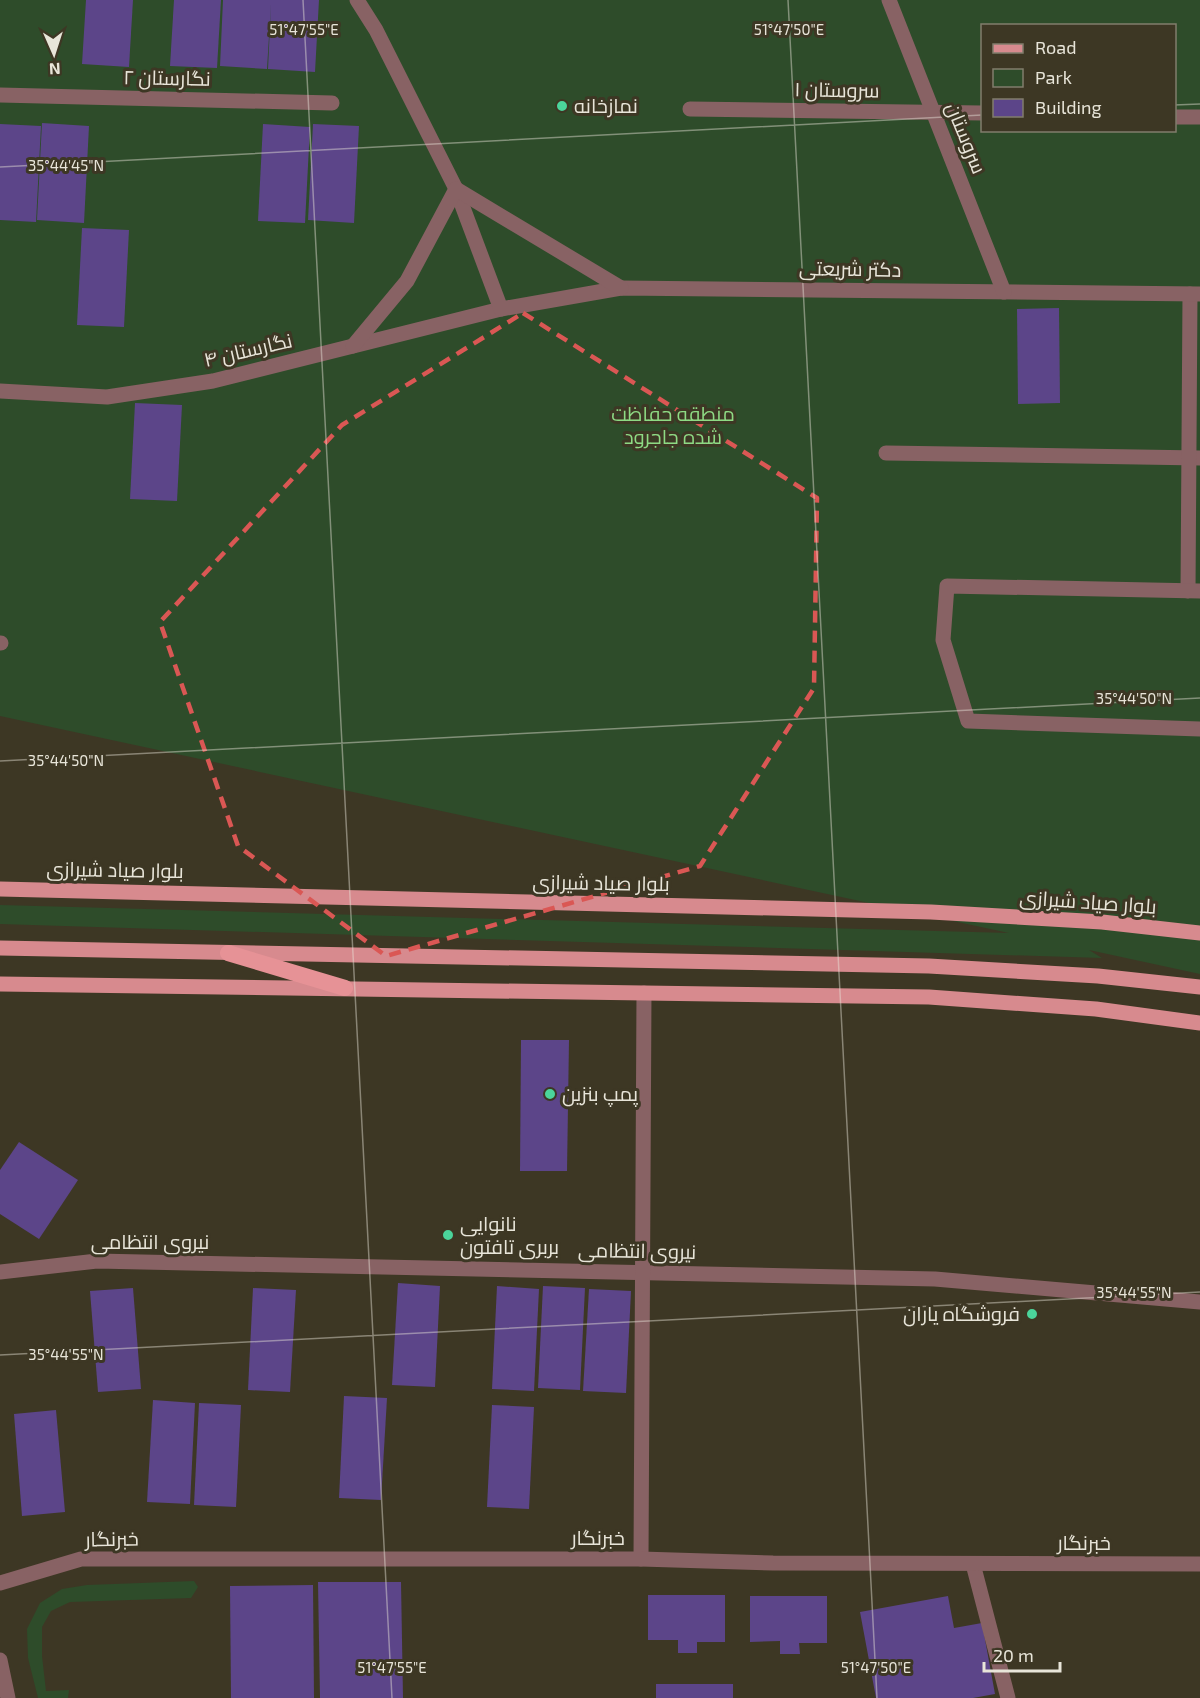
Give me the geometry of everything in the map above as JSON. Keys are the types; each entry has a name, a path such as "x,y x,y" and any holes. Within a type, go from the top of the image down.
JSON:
{"highway":[{"path":"228,953 345,988"}],"main road":[{"name":"بلوار صیاد شیرازی","path":"0,889 931,912 1102,922 1200,933"},
{"path":"0,948 929,966 1098,976 1200,987"},
{"path":"0,984 929,997 1096,1010 1200,1023"}],"street":[{"path":"357,0 376,30 456,189 501,309"},
{"name":"سروستان","path":"889,0 1004,292"},
{"name":"نگارستان ۲","path":"0,95 333,104"},
{"name":"سروستان ۱","path":"690,109 981,113"},
{"path":"1176,117 1200,117"},
{"path":"456,189 621,288"},
{"path":"353,346 407,280 456,189"},
{"name":"دکتر شریعتی","path":"501,309 621,288 1195,294"},
{"path":"1195,294 1194,591 947,586 943,640 968,721 1200,729"},
{"name":"نگارستان ۴","path":"0,391 106,397 213,381 501,309"},
{"path":"886,453 1194,458"},
{"path":"641,1559 644,993"},
{"name":"نیروی انتظامی","path":"0,1272 97,1261 935,1279 1200,1302"},
{"name":"خبرنگار","path":"0,1582 81,1559 641,1559 773,1563 1200,1564"},
{"path":"973,1564 1008,1698"},
{"path":"0,1660 8,1698"}],"highlighted area":[{"path":"523,313 817,498 814,688 700,866 386,956 238,846 160,622 342,425"}],"green space":[{"name":"منطقه حفاظت شده جاجرود","path":"0,0 1200,0 1200,974 1089,950 1102,958 0,924 0,905 1009,933 0,716"},
{"path":"194,1581 198,1587 191,1598 70,1602 51,1611 42,1627 42,1656 46,1691 69,1690 68,1698 38,1698 28,1658 27,1629 40,1603 62,1589 87,1585"}],"building":[{"path":"86,0 133,0 129,67 82,64"},
{"path":"174,0 221,0 217,68 170,66"},
{"path":"223,0 319,0 315,72 268,69 271,4 267,69 220,66"},
{"path":"42,123 89,126 84,223 37,220"},
{"path":"0,124 41,126 36,222 0,220"},
{"path":"263,124 310,127 305,223 258,221"},
{"path":"313,124 359,126 354,223 308,220"},
{"path":"82,228 129,230 124,327 77,325"},
{"path":"1059,308 1060,403 1018,404 1017,309"},
{"path":"135,403 182,405 177,501 130,499"},
{"path":"521,1040 569,1040 567,1171 520,1171"},
{"path":"19,1142 78,1180 39,1239 0,1214 0,1170"},
{"path":"398,1283 440,1286 435,1387 392,1385"},
{"path":"497,1286 539,1289 534,1391 492,1389"},
{"path":"543,1286 585,1288 580,1390 538,1388"},
{"path":"133,1288 141,1389 98,1392 90,1291"},
{"path":"253,1288 296,1290 290,1392 248,1390"},
{"path":"589,1289 631,1291 626,1393 583,1391"},
{"path":"344,1396 387,1398 381,1500 339,1498"},
{"path":"153,1400 195,1403 190,1504 147,1502"},
{"path":"199,1403 241,1405 236,1507 194,1505"},
{"path":"492,1405 534,1407 529,1509 487,1507"},
{"path":"56,1410 65,1512 22,1516 14,1414"},
{"path":"318,1582 401,1582 403,1698 320,1698"},
{"path":"313,1585 314,1698 231,1698 230,1586"},
{"path":"648,1595 725,1595 725,1642 697,1642 697,1653 678,1653 678,1640 648,1640"},
{"path":"750,1596 827,1596 827,1643 799,1643 800,1654 780,1654 780,1641 750,1642"},
{"path":"948,1596 954,1628 982,1623 995,1694 973,1698 876,1698 860,1612"},
{"path":"656,1684 733,1684 733,1698 656,1698"}],"place":[{"name":"نمازخانه","path":"562,106"},
{"name":"پمپ بنزین","path":"550,1094"},
{"name":"نانوایی بربری تافتون","path":"448,1235"},
{"name":"فروشگاه یاران","path":"1032,1314"}]}
